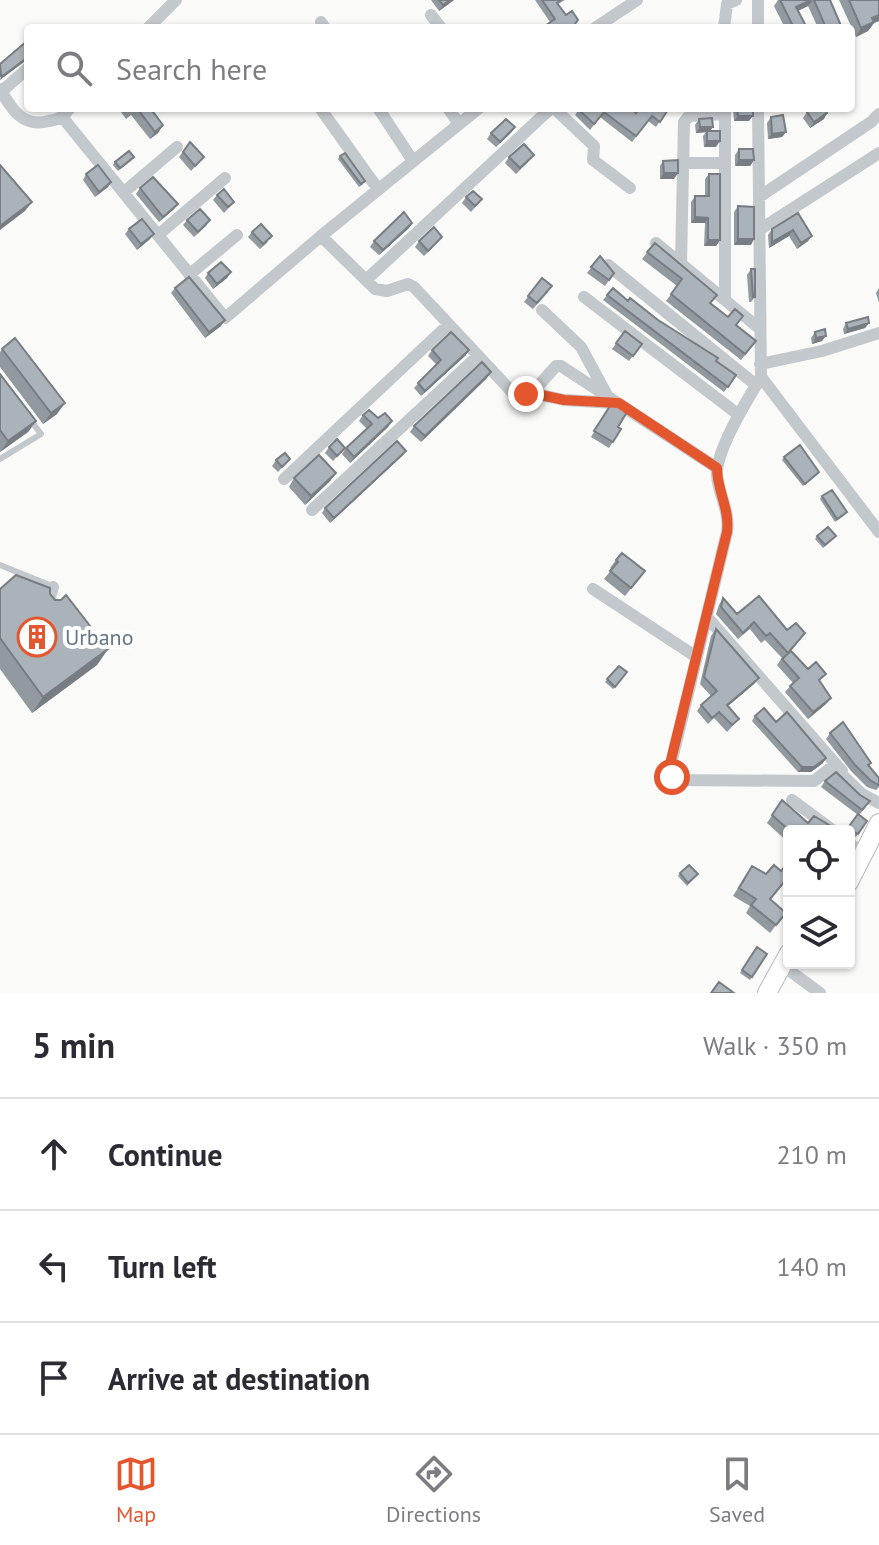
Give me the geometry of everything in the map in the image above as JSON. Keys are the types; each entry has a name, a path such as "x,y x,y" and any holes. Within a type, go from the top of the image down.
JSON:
{"main road":[{"path":"855,871 879,823"},
{"path":"767,993 783,963"}],"street":[{"path":"152,24 176,0"},
{"path":"601,24 637,0"},
{"path":"724,24 727,4 736,0"},
{"path":"744,0 758,0 758,24"},
{"path":"431,15 438,24"},
{"path":"24,71 1,91 27,121 37,124 66,113 124,192 225,318 474,112"},
{"path":"323,112 378,189"},
{"path":"381,112 413,161"},
{"path":"451,112 459,124"},
{"path":"366,280 548,112"},
{"path":"556,112 594,146 593,160 630,188"},
{"path":"681,264 683,126 686,118 719,112"},
{"path":"725,112 725,300"},
{"path":"758,112 759,375 717,468 728,524 669,768 674,779 794,782 814,781 833,766 862,794 879,803"},
{"path":"759,197 879,114"},
{"path":"124,192 177,147"},
{"path":"759,230 879,153"},
{"path":"683,163 725,163"},
{"path":"158,235 225,178"},
{"path":"190,274 237,235"},
{"path":"321,236 382,292 411,285 512,392 564,400 613,400"},
{"path":"656,243 760,329"},
{"path":"608,265 759,375 879,532"},
{"path":"584,297 739,415"},
{"path":"542,310 581,347 613,400"},
{"path":"284,479 448,325"},
{"path":"759,375 879,333"},
{"path":"312,510 477,357"},
{"path":"532,393 560,365 717,468"},
{"path":"47,607 53,587"},
{"path":"593,589 695,656"},
{"path":"707,617 862,794"},
{"path":"792,800 826,825"},
{"path":"855,848 864,855"},
{"path":"795,969 820,993"}],"lane":[{"path":"0,459 41,434 25,412"},
{"path":"0,565 53,587"}],"building":[{"path":"542,0 561,0 557,3 566,15 572,11 578,20 575,24 548,24 555,19"},
{"path":"780,0 811,0 796,7 805,24 792,24"},
{"path":"814,0 830,0 840,24 824,24"},
{"path":"849,0 879,0 879,15 872,18 874,22 861,28"},
{"path":"24,44 24,60 1,76 0,64"},
{"path":"140,112 153,112 163,125 155,132"},
{"path":"581,112 604,112 594,124"},
{"path":"604,112 666,112 660,122 652,116 636,136"},
{"path":"738,112 753,112 753,116 738,116"},
{"path":"807,112 826,112 827,113 814,122"},
{"path":"783,115 786,132 772,134 771,117"},
{"path":"712,118 713,127 700,127 699,119"},
{"path":"506,119 515,127 500,142 491,133"},
{"path":"707,131 720,131 720,141 707,141"},
{"path":"190,142 204,157 195,166 183,152"},
{"path":"524,144 534,155 520,168 509,157"},
{"path":"739,149 753,149 754,160 739,160"},
{"path":"129,151 134,157 120,168 115,162"},
{"path":"345,153 365,181 361,184 340,156"},
{"path":"678,160 678,173 664,173 663,161"},
{"path":"0,165 32,202 0,226"},
{"path":"98,165 111,182 99,192 86,174"},
{"path":"709,174 720,174 720,240 708,240 708,218 695,217 695,196 709,196"},
{"path":"153,177 178,204 163,217 140,188"},
{"path":"224,189 234,202 228,207 217,195"},
{"path":"473,191 482,199 475,206 466,197"},
{"path":"738,206 754,207 754,239 738,239"},
{"path":"200,209 210,220 198,232 187,220"},
{"path":"404,212 412,223 383,250 374,241"},
{"path":"798,213 812,236 801,243 793,230 772,242 772,229"},
{"path":"142,219 154,234 141,244 129,229"},
{"path":"261,224 272,236 263,244 252,232"},
{"path":"434,227 442,237 428,251 419,241"},
{"path":"655,243 717,295 710,303 728,317 735,309 743,316 736,325 756,341 745,354 671,294 682,279 647,252"},
{"path":"600,256 614,273 609,280 591,267"},
{"path":"221,262 231,272 217,284 208,273"},
{"path":"751,269 755,269 755,297 753,297"},
{"path":"189,277 225,320 209,332 175,288"},
{"path":"542,278 552,286 537,303 528,296"},
{"path":"613,288 628,301 630,298 658,320 718,358 716,361 736,375 728,387 607,295"},
{"path":"868,317 869,323 848,329 846,323"},
{"path":"825,329 826,336 816,338 815,332"},
{"path":"625,331 642,344 633,356 616,343"},
{"path":"451,332 469,350 425,391 418,383 441,360 432,350"},
{"path":"15,338 65,403 51,413 2,349"},
{"path":"482,362 491,372 425,436 414,426"},
{"path":"0,374 36,421 8,441 0,430"},
{"path":"610,406 619,406 627,412 613,442 594,431"},
{"path":"369,410 378,418 385,413 392,421 354,457 346,448 372,424 363,415"},
{"path":"337,439 345,448 337,456 329,447"},
{"path":"397,441 406,451 334,518 325,508"},
{"path":"800,445 819,472 805,484 784,457"},
{"path":"285,453 290,459 282,467 276,460"},
{"path":"319,455 336,473 311,496 294,478"},
{"path":"832,490 847,512 837,519 822,496"},
{"path":"828,527 836,536 825,545 817,536"},
{"path":"622,553 645,571 631,588 610,571"},
{"name":"Urbano","path":"16,575 50,588 55,600 61,600 66,595 108,649 43,697 0,638 0,589"},
{"path":"759,596 787,630 796,623 805,633 788,653 770,633 766,636 754,622 743,633 721,607 723,598 737,614"},
{"path":"716,629 759,678 727,705 739,719 732,725 719,712 712,718 701,705 717,691 704,677"},
{"path":"791,651 808,669 816,662 826,674 819,680 831,698 813,712 790,686 799,678 782,659"},
{"path":"619,666 627,672 615,687 607,679"},
{"path":"764,708 776,722 787,712 826,758 814,767 802,767 755,716"},
{"path":"843,722 871,763 868,765 879,778 879,785 855,765 830,733"},
{"path":"836,772 870,801 862,810 825,781"},
{"path":"782,800 808,823 814,816 829,825 783,825 772,815"},
{"path":"858,814 867,821 858,834 855,833 855,825 850,825"},
{"path":"689,865 698,874 688,883 680,873"},
{"path":"774,865 781,871 783,868 783,883 770,899 783,910 783,917 776,925 751,905 756,899 739,888 752,866 766,874"},
{"path":"757,947 767,954 752,977 742,970"},
{"path":"719,982 734,993 711,993"}],"place":[{"name":"Urbano","path":"37,637"}],"route":[{"path":"526,394 571,401 619,403 717,468 728,516 727,532 669,768 672,777"}]}
